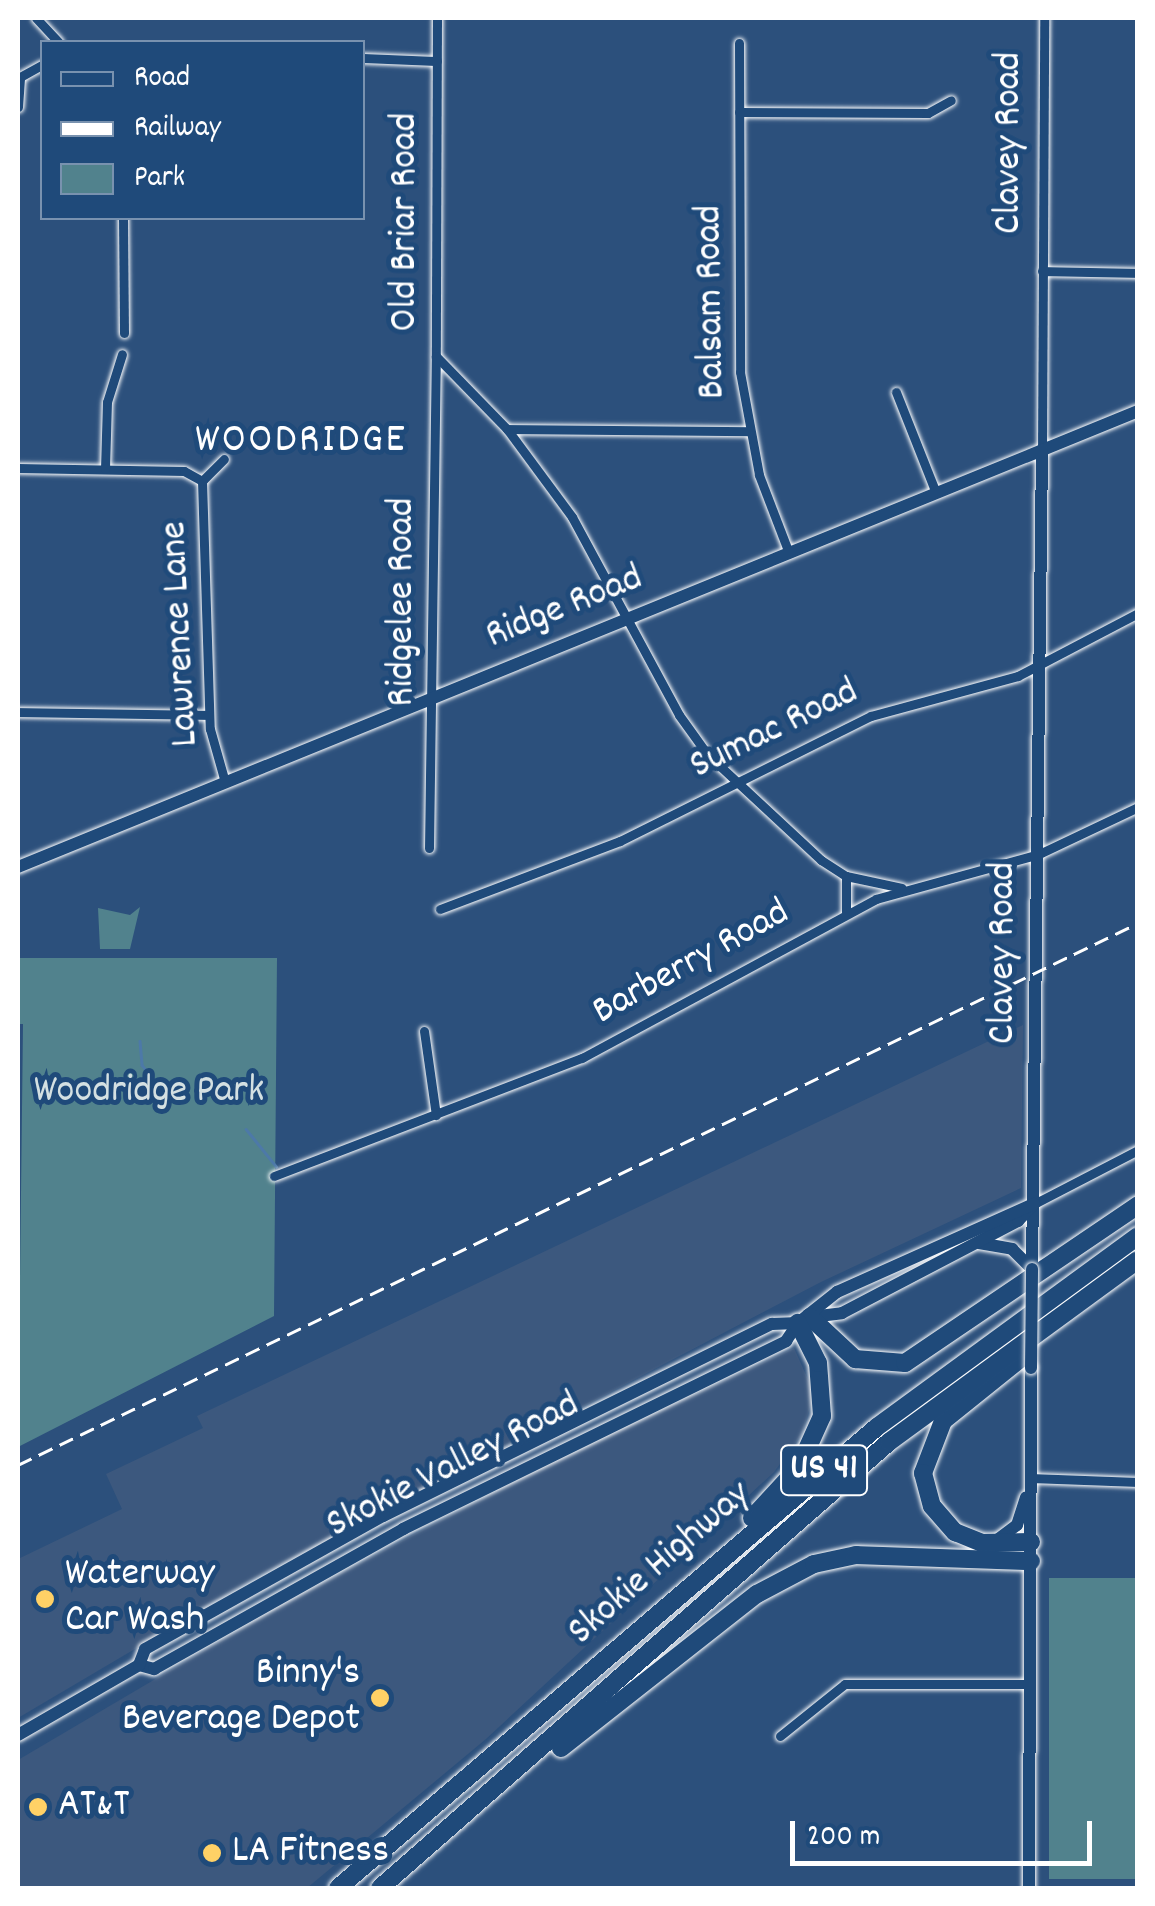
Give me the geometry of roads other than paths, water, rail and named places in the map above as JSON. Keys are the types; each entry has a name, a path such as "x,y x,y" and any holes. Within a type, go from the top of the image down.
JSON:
{"highway":[{"path":"804,1320 855,1359 905,1363 1138,1205"},
{"name":"Skokie Highway","path":"338,1888 877,1427 1138,1236"},
{"name":"Skokie Highway","path":"380,1888 480,1808 819,1500 1138,1260"},
{"path":"1031,1552 982,1543 955,1532 932,1506 923,1473 932,1434 958,1404 1138,1270"},
{"path":"657,1615 787,1483 810,1447 824,1388 804,1320"},
{"path":"480,1808 757,1594 803,1569 856,1555 1031,1552"}],"main road":[{"name":"Ridge Road","path":"18,867 1138,411"},
{"name":"Clavey Road","path":"1029,1888 1042,450"},
{"name":"Skokie Valley Road","path":"18,1735 138,1665 146,1650 394,1510 772,1324 842,1313 1018,1221 1034,1204"},
{"name":"Skokie Valley Road","path":"138,1665 154,1669 403,1528 786,1341 836,1292 1034,1204"},
{"path":"974,1243 1012,1249 1032,1269"},
{"path":"982,1543 1013,1531 1030,1479"},
{"path":"394,1510 403,1528"},
{"path":"319,1550 329,1567"}],"street":[{"path":"36,18 56,40"},
{"name":"Old Briar Road","path":"438,18 436,356 506,430 572,517 631,617 679,714 733,781 846,876 902,888"},
{"name":"Clavey Road","path":"1042,450 1044,18"},
{"name":"Balsam Road","path":"738,43 739,356 748,432 789,553"},
{"path":"365,58 437,61"},
{"path":"18,106 20,78 40,66"},
{"path":"739,112 928,113 951,100"},
{"path":"123,220 124,332"},
{"path":"1042,271 1138,274"},
{"path":"105,469 107,402 122,354"},
{"name":"Ridgelee Road","path":"430,848 436,356"},
{"path":"896,392 936,493"},
{"path":"506,430 748,432"},
{"path":"18,468 184,471 202,482 224,459"},
{"name":"Lawrence Lane","path":"202,482 210,594 209,715 225,782"},
{"name":"Sumac Road","path":"440,909 620,841 733,781 871,716 1040,664 1138,613"},
{"path":"18,712 209,715"},
{"name":"Barberry Road","path":"274,1176 436,1115 666,1018 846,914 902,888 1038,854 1138,807"},
{"path":"846,876 846,914"},
{"path":"424,1031 436,1115"},
{"name":"Skokie Valley Road","path":"1034,1204 1138,1150"},
{"path":"1030,1479 1138,1482"},
{"path":"780,1736 844,1684 1031,1684"}],"waterway":[{"path":"140,1041 142,1065 170,1100"},
{"path":"246,1129 276,1166"}],"railway":[{"path":"18,1465 1138,923"}],"place":[{"name":"Waterway Car Wash","path":"45,1599"},
{"name":"Binny's Beverage Depot","path":"380,1698"},
{"name":"AT&T","path":"38,1807"},
{"name":"LA Fitness","path":"212,1853"}],"district":[{"name":"WOODRIDGE","path":"301,442"}],"park label":[{"name":"Woodridge Park","path":"149,1093"}]}
